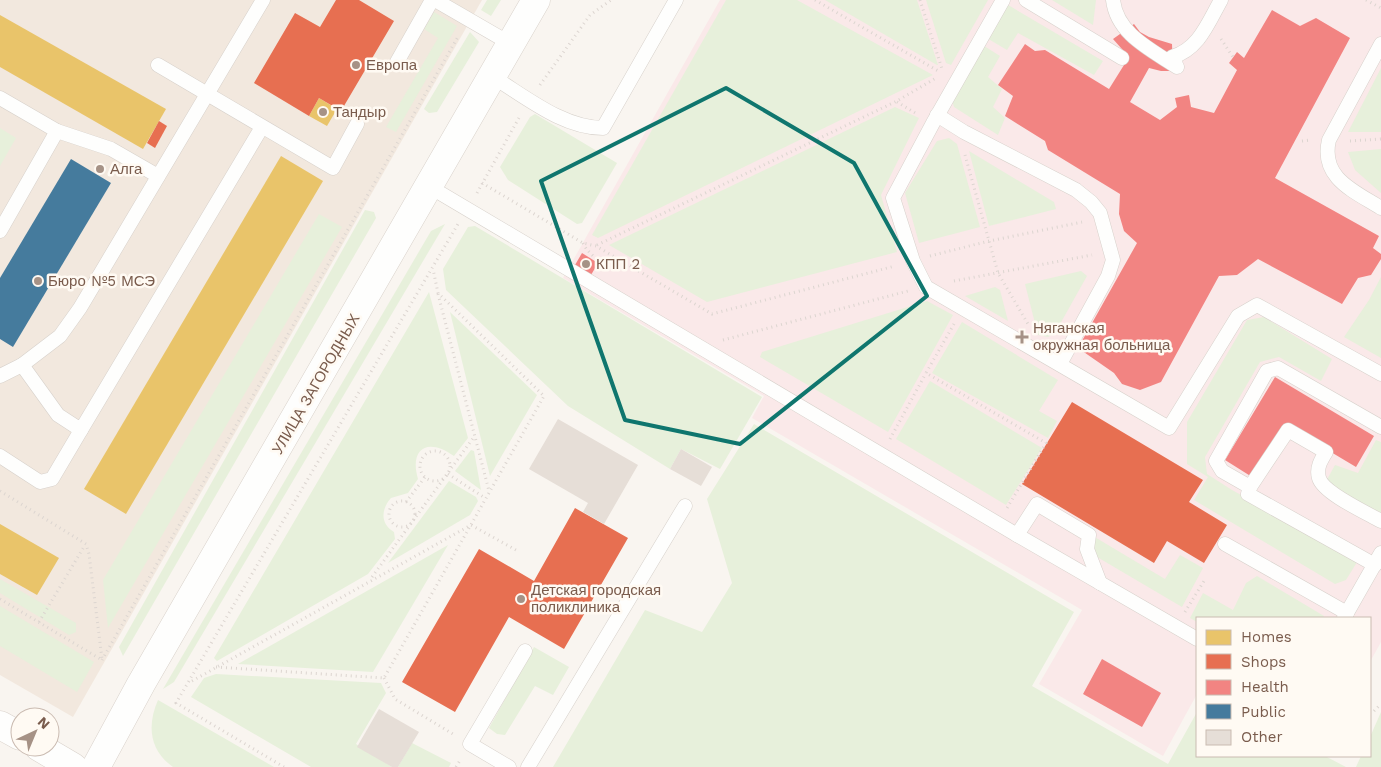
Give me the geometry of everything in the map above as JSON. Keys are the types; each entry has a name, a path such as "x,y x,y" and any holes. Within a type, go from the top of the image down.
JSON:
{"main road":[{"name":"УЛИЦА ЗАГОРОДНЫХ","path":"96,767 146,676 430,187 536,0"},
{"path":"56,757 73,767"}],"lane":[{"path":"0,376 22,365 60,336 80,308 263,0"},
{"path":"397,62 434,0 511,44"},
{"path":"493,76 568,121 588,128 603,128 676,0"},
{"path":"1003,0 935,119 893,198 913,261 926,287 1169,428 1238,316 1257,304 1381,374"},
{"path":"1026,0 1122,58"},
{"path":"1113,0 1118,22 1125,31 1177,67 1172,57 1183,54 1195,45 1221,0"},
{"path":"1381,44 1329,140 1327,151 1333,174 1343,184 1381,208"},
{"path":"158,65 333,168 357,124"},
{"path":"0,98 57,131 111,149 158,176"},
{"path":"935,119 1076,190 1091,202 1100,213 1113,260 1108,276 1060,364"},
{"path":"0,456 40,482 52,479 262,127"},
{"path":"0,231 57,131"},
{"path":"430,187 1017,536 1196,638"},
{"path":"22,365 58,415 82,430"},
{"path":"1250,487 1222,471 1216,460 1267,371 1278,368 1381,427"},
{"path":"1225,544 1346,616 1378,559 1248,494 1250,487 1288,430 1326,452 1319,465 1319,478 1325,488 1381,521"},
{"path":"1017,536 1037,504 1089,535 1087,549 1100,583"},
{"path":"528,767 685,506"},
{"path":"509,767 470,744 525,651"}],"path":[{"path":"815,0 943,74"},
{"path":"920,0 943,74"},
{"path":"1366,0 1381,8"},
{"path":"102,660 468,19"},
{"path":"1220,37 1233,57"},
{"path":"596,246 896,101 943,74"},
{"path":"896,101 935,119"},
{"path":"964,132 963,147 998,273 1028,324"},
{"path":"1344,141 1381,139"},
{"path":"482,183 583,243 596,246 712,314 990,241 1101,218"},
{"path":"284,767 176,703 444,248"},
{"path":"726,346 717,341 926,287 1110,251"},
{"path":"433,268 489,492"},
{"path":"384,678 544,396 438,293"},
{"path":"889,442 963,308"},
{"path":"926,373 1046,443 1005,513"},
{"path":"370,580 474,437"},
{"path":"431,451 446,455 450,464 448,474 436,481 424,477 420,464 423,456 431,451"},
{"path":"448,474 485,498"},
{"path":"406,502 424,477"},
{"path":"0,491 86,544 90,554 102,660"},
{"path":"399,501 406,502 415,510 413,522 402,528 394,526 389,520 388,515 391,506 399,501"},
{"path":"190,682 471,524"},
{"path":"471,524 516,550"},
{"path":"39,622 86,544"},
{"path":"1183,616 1204,581"},
{"path":"0,599 102,660"},
{"path":"216,668 384,678"},
{"path":"384,678 395,699 470,744 456,767"},
{"path":"1374,711 1381,704"}],"highlighted area":[{"path":"726,88 854,163 927,296 740,444 625,420 541,181"}],"shaded area":[{"path":"0,0 482,0 73,717 60,710 60,707 56,707 0,675"},
{"name":"Няганская окружная больница","path":"720,0 1381,0 1381,642 1371,660 1371,617 1196,617 1196,696 1163,756 1039,684 1082,610 752,418 764,396 563,278"}],"green space":[{"path":"487,0 501,0 491,16 481,10"},
{"path":"726,0 797,0 933,75 598,238 592,235"},
{"path":"825,0 917,0 938,65 937,65"},
{"path":"926,0 988,0 951,65 946,63"},
{"path":"1052,0 1096,0 1093,25"},
{"path":"1003,2 1103,61 1094,75 1018,33 1007,50 985,37"},
{"path":"434,12 457,26 396,132 386,127 438,38 424,29"},
{"path":"470,32 479,42 437,112 429,113 424,109"},
{"path":"981,44 1000,56 988,77 1002,89 993,107 1005,118 998,135 954,107 951,97"},
{"path":"1381,68 1381,132 1348,132"},
{"path":"895,107 919,118 881,195 897,252 707,302 609,245"},
{"path":"535,114 617,163 582,223 577,224 508,180 500,167 530,117"},
{"path":"0,128 16,138 0,166"},
{"path":"949,138 957,144 980,227 919,243 905,193 937,141"},
{"path":"1381,149 1381,193 1355,170 1348,152"},
{"path":"969,151 1054,202 1056,209 989,226"},
{"path":"365,210 374,212 376,218 123,656 119,647"},
{"path":"319,214 342,227 108,628 103,580"},
{"path":"445,224 174,682 163,689 431,231"},
{"path":"475,226 762,397 720,469 681,449 670,469 568,406 446,290 443,269 468,227"},
{"path":"1081,271 1087,276 1055,333 1048,337 1038,335 1025,284"},
{"path":"1381,277 1381,358 1344,337 1369,300"},
{"path":"995,287 1000,290 1008,321 965,296"},
{"path":"429,292 468,438 454,456 436,447 423,449 419,453 416,460 418,479 408,493 391,498 385,507 384,521 389,529 394,532 395,539 368,574 217,661 214,658"},
{"path":"927,301 953,315 888,432 760,357 762,352"},
{"path":"450,312 537,395 490,476"},
{"path":"1264,317 1332,359 1321,381 1279,357 1260,362 1205,457 1207,474 1232,490 1359,559 1346,580 1335,584 1194,500 1208,477 1187,464 1187,422 1247,320"},
{"path":"962,322 1058,380 1039,411 1057,421 1048,438 932,373"},
{"path":"930,381 1042,448 1006,505 896,439"},
{"path":"754,424 1074,612 1032,686 1168,764 1196,714 1196,757 1327,757 1346,767 553,767 645,610 702,632 732,583 707,499"},
{"path":"1376,440 1381,442 1381,513 1324,485 1335,465 1358,473"},
{"path":"471,450 474,451 481,490 455,471"},
{"path":"449,481 476,497 478,501 470,515 388,563"},
{"path":"1093,536 1165,579 1180,555 1203,568 1182,607 1092,554"},
{"path":"448,545 373,672 238,664"},
{"path":"1257,576 1324,616 1196,617 1196,621 1190,618 1203,593 1233,610 1246,583"},
{"path":"0,579 76,623 76,632 69,635 0,593"},
{"path":"0,606 94,662 77,692 0,646"},
{"path":"534,647 569,667 553,695 535,686 505,735 497,734 489,728"},
{"path":"216,674 381,683 386,693 356,744 392,767 311,767 191,697 204,678"},
{"path":"158,700 274,767 173,767 159,753 152,736 152,719"},
{"path":"1381,712 1381,767 1356,767 1361,757 1371,757 1371,735"},
{"path":"412,743 451,763 449,767 398,767"}],"building: Homes":[{"path":"0,15 166,109 143,149 0,67"},
{"name":"Тандыр","path":"319,98 337,109 327,126 309,116"},
{"path":"281,156 323,181 126,514 84,489"},
{"path":"0,524 59,558 37,595 0,574"}],"building: Shops":[{"path":"336,0 359,0 394,21 341,111 319,98 309,116 254,83 295,13 320,27"},
{"path":"159,121 167,126 155,148 147,143"},
{"path":"1072,402 1203,480 1189,502 1227,525 1204,563 1167,541 1154,563 1022,484"},
{"name":"Детская городская поликлиника","path":"575,508 628,538 564,649 509,617 455,712 402,682 479,549 534,581"}],"building: Health":[{"path":"1272,10 1300,26 1316,18 1350,38 1275,178 1379,236 1373,248 1381,254 1381,259 1371,275 1358,278 1342,304 1258,259 1237,275 1219,276 1161,382 1140,390 1122,384 1114,373 1078,348 1137,243 1124,231 1119,214 1120,194 1048,150 1045,141 1005,116 1013,96 998,85 1025,44 1035,51 1045,50 1109,89 1129,57 1113,39 1134,24 1140,32 1149,37 1172,44 1173,71 1149,68 1130,102 1160,120 1177,107 1175,98 1189,95 1191,107 1214,113 1237,70 1229,63 1237,52 1244,58"},
{"name":"КПП 2","path":"582,253 598,263 591,275 575,265"},
{"path":"1275,377 1374,436 1356,467 1284,424 1252,477 1225,460"},
{"path":"1102,659 1161,693 1142,727 1083,694"}],"building: Public":[{"path":"71,159 111,183 13,347 0,339 0,278"}],"building: Other":[{"path":"558,419 638,465 604,524 583,512 588,503 529,469"},
{"path":"681,449 712,467 701,486 670,469"},
{"path":"379,709 419,732 398,767 392,767 357,747"}],"place":[{"name":"Европа","path":"356,65"},
{"name":"Тандыр","path":"323,112"},
{"name":"Алга","path":"100,169"},
{"name":"КПП 2","path":"586,264"},
{"name":"Бюро №5 МСЭ","path":"38,281"},
{"name":"Няганская окружная больница","path":"1022,337"},
{"name":"Детская городская поликлиника","path":"521,599"}]}
